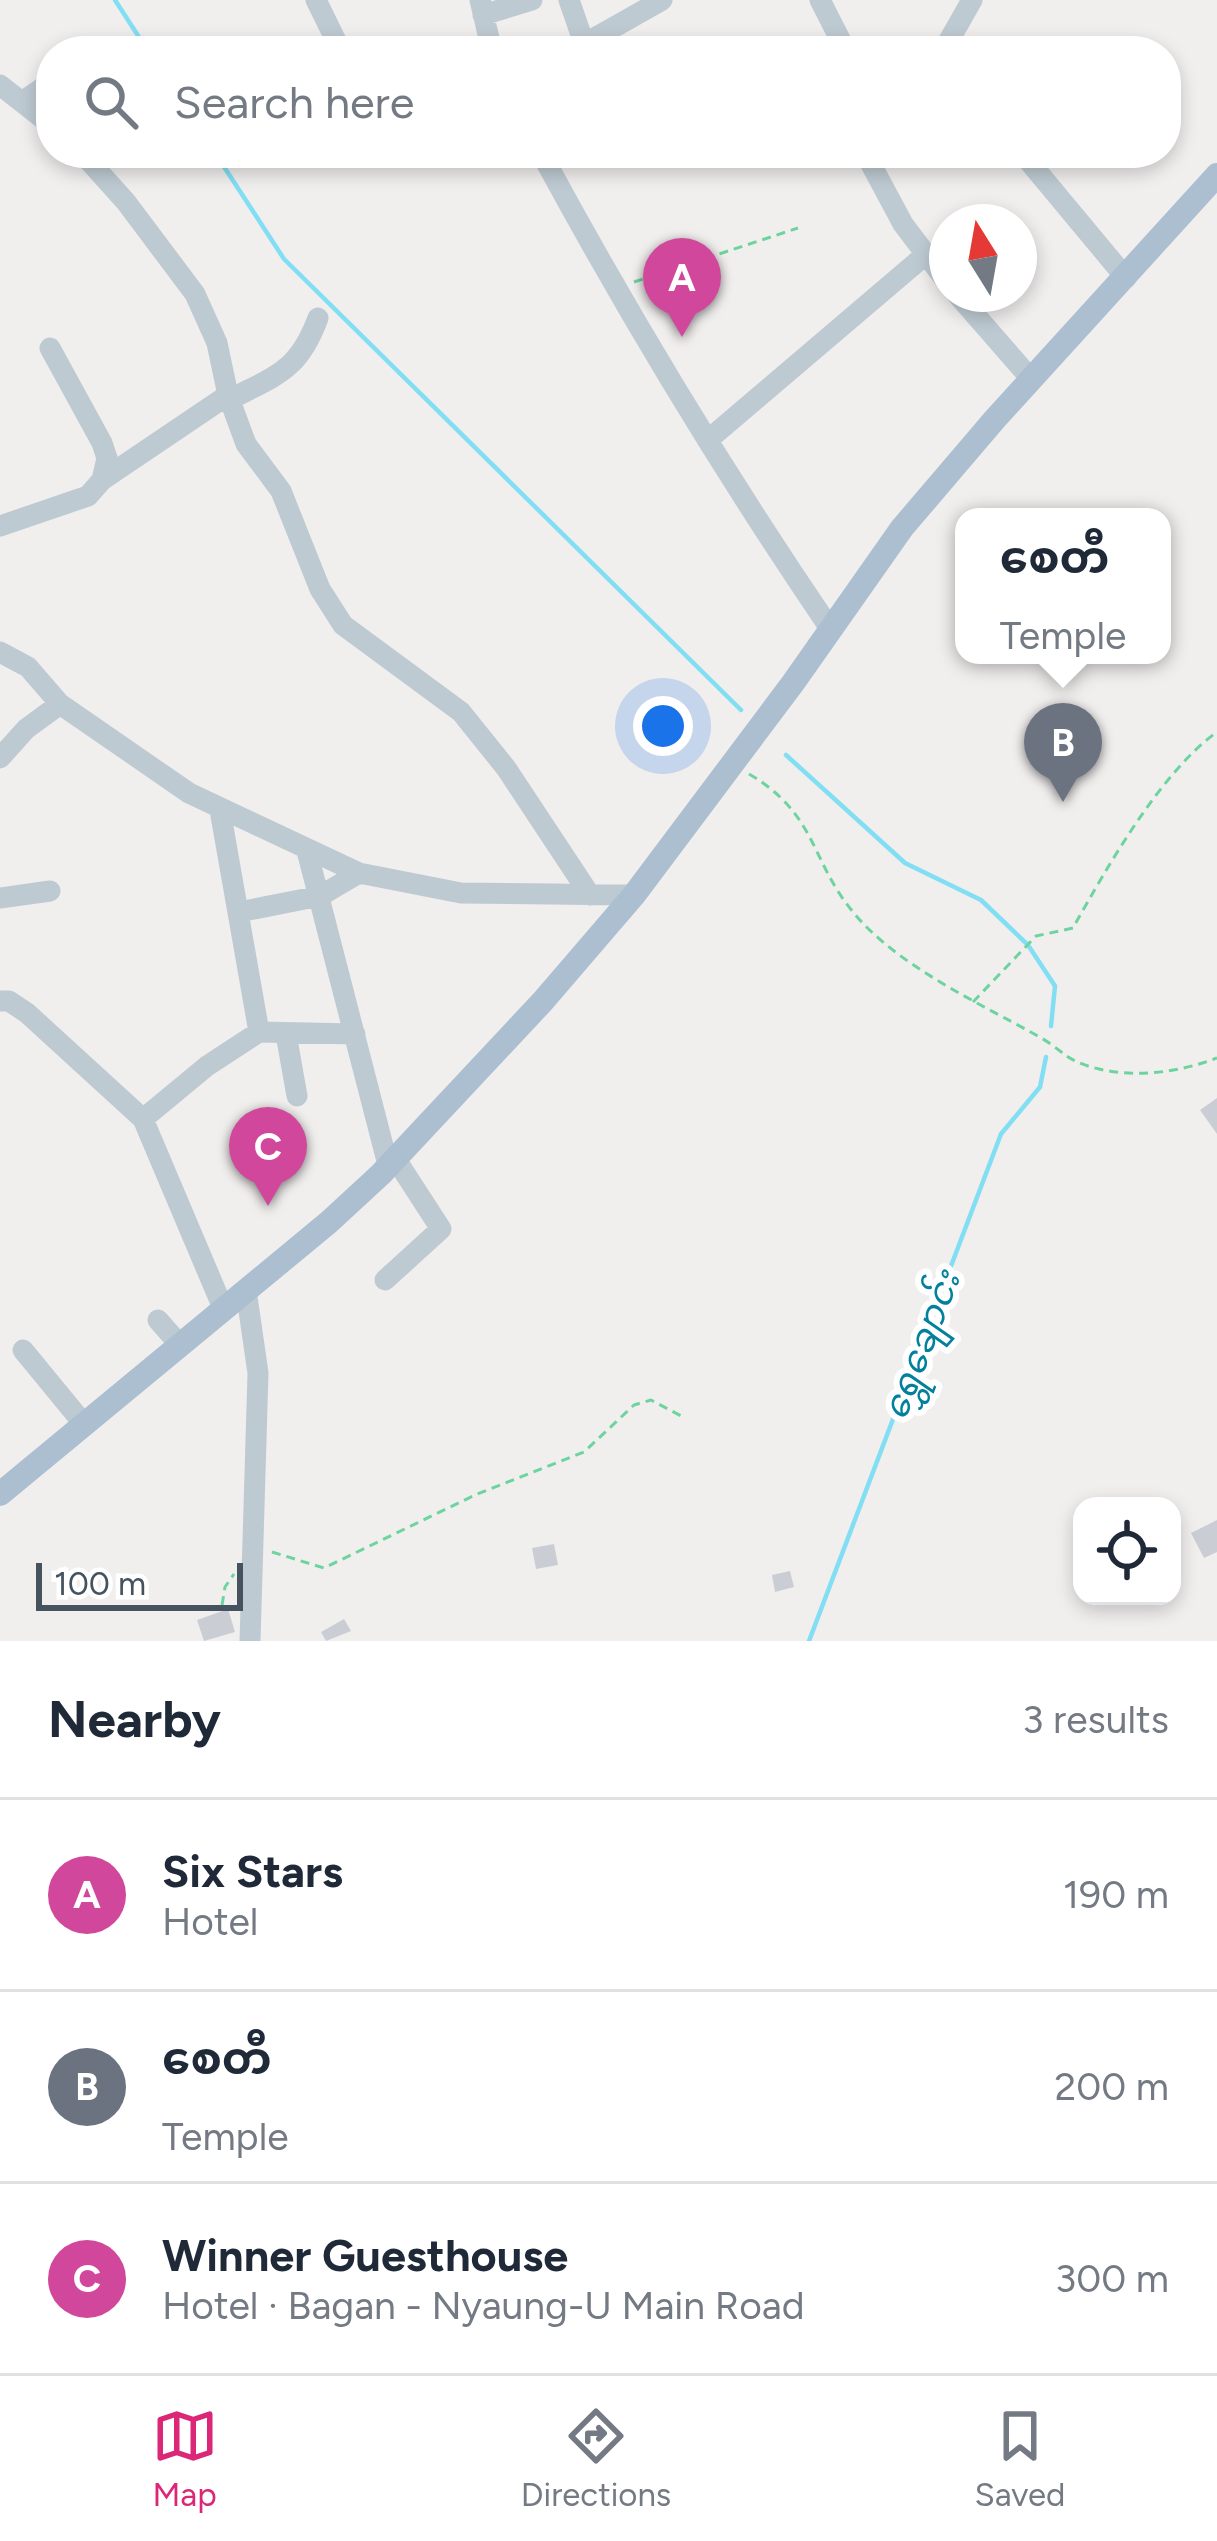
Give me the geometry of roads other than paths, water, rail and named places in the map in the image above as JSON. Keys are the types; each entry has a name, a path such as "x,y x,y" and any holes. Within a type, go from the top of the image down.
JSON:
{"main road":[{"path":"0,1494 329,1222 543,1001 634,895 902,528 1217,175"}],"street":[{"path":"316,0 334,36"},
{"path":"482,7 532,0"},
{"path":"569,0 580,36"},
{"path":"603,36 662,0"},
{"path":"820,0 838,36"},
{"path":"952,36 972,0"},
{"path":"0,85 36,113"},
{"path":"22,102 36,92"},
{"path":"95,168 195,294 217,343 229,398 246,444 281,491 320,589 344,626 461,712 506,768 590,895"},
{"path":"549,168 615,288 829,627"},
{"path":"873,168 929,262"},
{"path":"1034,168 1126,278"},
{"path":"708,440 924,256"},
{"path":"973,312 1031,379"},
{"path":"0,526 88,496 102,480 229,398 291,368 318,319"},
{"path":"50,348 102,443 107,458 102,480"},
{"path":"0,652 28,667 60,704 220,809 359,873 461,893 634,895"},
{"path":"0,758 26,728 60,704"},
{"path":"220,809 260,1032"},
{"path":"307,851 392,1161 441,1229 385,1280"},
{"path":"239,912 320,896 359,873"},
{"path":"0,898 50,891"},
{"path":"0,1001 9,1001 27,1013 143,1119 223,1308"},
{"path":"143,1119 207,1066 260,1032 355,1034"},
{"path":"286,1034 297,1096"},
{"path":"246,1290 258,1373 250,1641"},
{"path":"158,1320 180,1346"},
{"path":"23,1350 82,1424"}],"waterway":[{"path":"115,0 138,36"},
{"path":"225,168 284,259 741,710"},
{"path":"786,755 905,863 981,900 1028,945 1055,986 1051,1026"},
{"name":"ရွှေချောင်း","path":"809,1641 1001,1134 1040,1087 1046,1057"}],"place":[{"name":"Six Stars","path":"682,337"},
{"name":"စေတီ","path":"1063,802"},
{"name":"Winner Guesthouse","path":"268,1206"}]}
